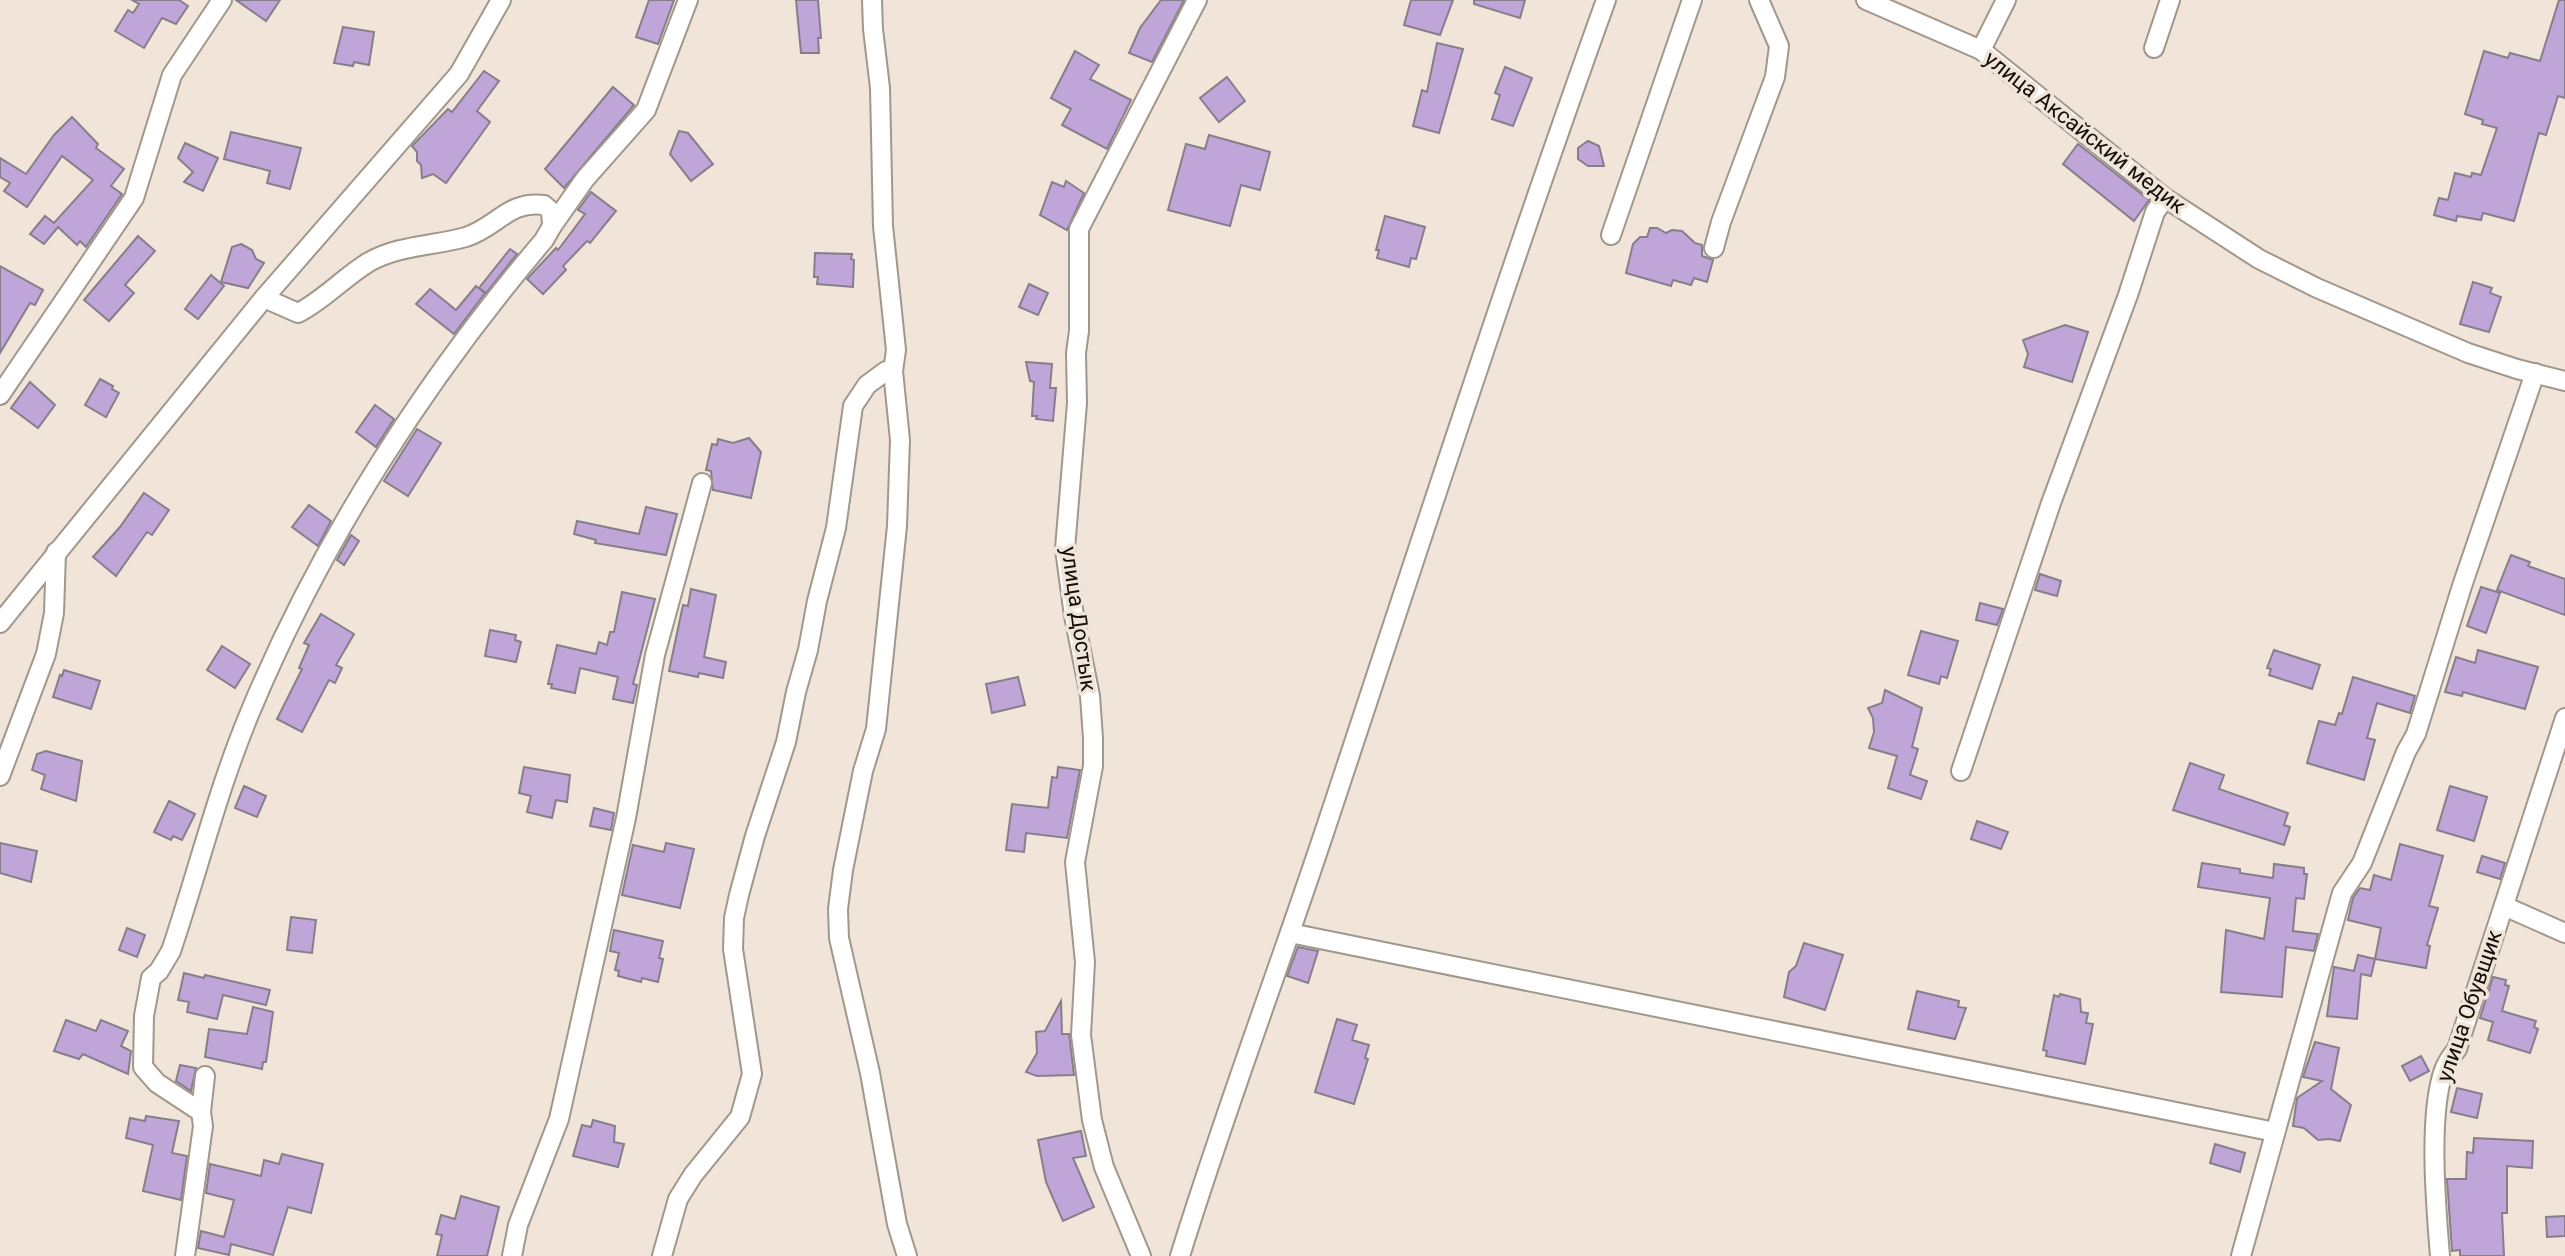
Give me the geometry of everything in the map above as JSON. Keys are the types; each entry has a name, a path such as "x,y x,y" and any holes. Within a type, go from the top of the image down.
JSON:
{"street":[{"path":"0,395 134,198 172,75 222,0"},
{"path":"0,623 264,298 459,74 501,0"},
{"path":"201,1112 157,1083 143,1067 144,1016 151,978 171,951 224,781 250,711 322,563 361,495 443,368 544,240 575,192 646,110 688,0"},
{"path":"872,0 880,88 883,226 896,350 893,371 900,440 897,526 876,729 863,771 845,856 838,909 839,938 870,1073 897,1224 907,1256"},
{"name":"улица Достык","path":"1141,1256 1104,1167 1092,1120 1081,1035 1085,962 1075,862 1093,766 1093,738 1090,696 1065,549 1077,418 1079,229 1197,0"},
{"path":"1180,1256 1483,355 1606,0"},
{"path":"1611,235 1692,0"},
{"path":"1714,248 1775,77 1779,46 1759,0"},
{"name":"улица Аксайский медик","path":"1866,0 1981,50 2165,198 2259,259 2317,288 2468,353 2565,381"},
{"path":"1981,50 2006,0"},
{"path":"2154,48 2170,0"},
{"path":"264,298 298,313 373,260 403,249 465,237 496,222 517,206 536,204 575,192"},
{"path":"1961,771 2051,503 2128,295 2155,212 2165,198"},
{"path":"536,204 544,205 551,211 552,226"},
{"path":"662,1256 678,1199 693,1175 740,1117 752,1074 733,949 734,918 786,742 808,650 836,528 853,406 867,385 886,371 893,371"},
{"path":"2241,1256 2342,893 2362,863 2416,734 2462,586 2535,373"},
{"path":"512,1256 518,1225 559,1119 626,818 655,655 702,483"},
{"path":"0,776 46,654 54,613 56,552"},
{"name":"улица Обувщик","path":"2440,1256 2435,1156 2444,1070 2457,1049 2565,718"},
{"path":"2504,906 2565,933"},
{"path":"1290,933 2275,1132"},
{"path":"185,1256 202,1147 201,1112 205,1076"}],"building":[{"path":"132,0 179,0 188,6 176,24 162,18 144,48 115,31 128,10 133,13 139,4"},
{"path":"236,0 280,0 266,21"},
{"path":"649,0 674,0 658,44 636,37"},
{"path":"796,0 818,0 819,53 801,53"},
{"path":"1161,0 1184,0 1152,62 1129,53 1140,28"},
{"path":"1411,0 1453,0 1440,35 1404,25"},
{"path":"1474,0 1525,0 1520,18 1474,4"},
{"path":"2559,0 2565,0 2565,98 2558,96 2546,135 2539,133 2514,221 2483,213 2481,220 2457,216 2456,221 2434,215 2439,198 2448,200 2455,173 2471,177 2472,173 2481,175 2497,128 2465,114 2484,51 2508,58 2510,53 2540,61"},
{"path":"343,27 374,32 369,65 334,63"},
{"path":"1437,43 1463,49 1439,133 1413,126 1422,90 1427,92"},
{"path":"1075,51 1099,65 1090,79 1131,100 1107,149 1062,125 1071,109 1051,98"},
{"path":"1505,67 1532,78 1513,126 1492,119 1500,95 1495,93"},
{"path":"484,71 499,81 477,111 490,122 446,183 433,174 422,178 417,152 412,146 448,109 452,112"},
{"path":"1227,77 1245,101 1219,122 1200,98"},
{"path":"613,87 634,105 564,188 545,169"},
{"path":"72,117 98,144 96,148 124,169 111,186 122,194 86,247 80,241 77,245 58,227 44,244 30,234 45,216 54,223 93,180 62,156 27,207 4,191 10,183 0,177 0,158 26,174 54,135"},
{"path":"679,131 688,133 713,164 691,181 670,154"},
{"path":"231,132 301,148 290,189 267,183 270,171 224,159"},
{"path":"1209,135 1270,152 1260,190 1241,185 1230,226 1168,210 1186,144 1205,149"},
{"path":"1588,141 1599,146 1604,166 1588,166 1578,159 1578,148"},
{"path":"185,143 218,158 203,191 184,182 193,172 178,158"},
{"path":"2078,144 2149,200 2134,221 2063,164"},
{"path":"1066,181 1084,193 1067,230 1040,215 1052,182 1064,187"},
{"path":"591,192 616,211 590,243 587,241 563,266 566,270 543,294 527,279 556,248 558,250 585,214 578,210"},
{"path":"1385,216 1425,227 1416,259 1411,258 1409,267 1377,258 1379,250 1376,250"},
{"path":"1650,228 1666,233 1682,231 1702,245 1702,256 1713,260 1707,282 1694,278 1691,285 1673,280 1671,286 1626,273 1633,244 1640,237 1647,237"},
{"path":"138,236 155,251 125,285 134,293 109,321 84,300"},
{"path":"241,244 264,263 248,288 221,282 232,247"},
{"path":"510,249 517,254 486,293 479,288"},
{"path":"815,253 852,254 853,287 817,284 818,277 814,277"},
{"path":"0,266 43,290 35,305 30,303 0,353"},
{"path":"211,275 224,286 198,319 185,309"},
{"path":"2473,282 2492,288 2490,293 2501,297 2489,332 2460,324"},
{"path":"1029,284 1048,293 1038,315 1019,307"},
{"path":"476,286 485,293 454,334 416,304 430,289 456,310"},
{"path":"2065,325 2088,332 2072,382 2024,367 2028,354 2023,340"},
{"path":"1026,362 1052,364 1050,388 1056,388 1053,421 1032,416 1034,382 1030,381"},
{"path":"100,379 119,393 106,417 85,405"},
{"path":"30,382 55,405 38,428 11,408"},
{"path":"375,405 394,419 376,447 356,432"},
{"path":"417,429 441,443 408,496 384,481"},
{"path":"749,438 761,452 751,498 713,490 711,471 706,470 712,444 717,445 718,439 733,443"},
{"path":"144,493 169,510 152,535 147,532 116,576 93,557 120,527"},
{"path":"309,505 331,521 318,546 292,527"},
{"path":"646,507 677,514 666,555 595,543 596,540 574,534 577,521 639,534"},
{"path":"351,535 359,541 344,565 337,560"},
{"path":"2511,555 2530,562 2528,566 2565,579 2565,615 2497,590"},
{"path":"2040,574 2061,581 2057,596 2035,590"},
{"path":"2481,587 2500,593 2486,633 2467,626"},
{"path":"691,589 716,595 704,657 726,662 723,678 669,671 683,605 688,606"},
{"path":"622,592 655,599 633,684 637,685 633,703 613,699 618,677 580,668 575,693 551,688 552,684 548,684 557,645 596,654 599,642 607,645 610,632 614,632"},
{"path":"1980,603 2003,609 1997,625 1976,620"},
{"path":"321,614 354,634 336,665 342,668 335,683 329,680 302,732 277,719 302,669 299,668 309,645 304,643"},
{"path":"490,630 516,635 515,640 521,642 516,662 485,656"},
{"path":"1921,631 1958,641 1947,678 1941,676 1939,684 1908,675"},
{"path":"222,646 250,664 235,688 207,670"},
{"path":"2274,650 2320,665 2312,689 2269,675 2271,669 2267,668"},
{"path":"2478,650 2538,667 2525,709 2463,692 2462,696 2445,692 2456,657 2475,663"},
{"path":"64,670 100,681 91,709 53,697"},
{"path":"1018,677 1025,705 992,713 986,684"},
{"path":"2353,677 2415,696 2410,713 2377,703 2367,738 2375,740 2364,780 2307,763 2319,721 2335,725 2339,713 2342,714"},
{"path":"1885,690 1922,708 1912,747 1918,749 1910,775 1927,781 1921,799 1888,788 1897,756 1869,748 1874,732 1873,718 1868,708 1882,703"},
{"path":"46,751 82,761 76,801 41,789 45,775 32,770 37,754"},
{"path":"2190,763 2224,775 2219,789 2288,813 2284,825 2290,827 2284,845 2173,810"},
{"path":"524,767 570,775 567,802 556,800 552,818 527,812 531,796 519,793"},
{"path":"1058,767 1080,770 1067,838 1026,833 1024,852 1006,850 1012,804 1048,808 1052,777 1057,778"},
{"path":"244,786 266,796 257,817 235,808"},
{"path":"2450,786 2487,797 2474,841 2437,830"},
{"path":"169,801 195,814 182,840 173,836 171,840 154,832"},
{"path":"594,808 614,813 611,830 590,826"},
{"path":"1977,821 2008,832 2001,849 1971,839"},
{"path":"0,843 37,851 31,882 0,873"},
{"path":"666,843 694,849 680,908 622,895 633,845 664,852"},
{"path":"2400,844 2443,856 2429,906 2438,908 2427,945 2430,946 2426,968 2375,959 2381,928 2348,920 2353,898 2360,888 2370,890 2374,875 2391,880"},
{"path":"2482,856 2505,863 2500,879 2477,872"},
{"path":"2202,863 2273,878 2274,864 2304,868 2304,874 2307,874 2304,899 2296,898 2293,931 2318,934 2314,951 2286,947 2282,997 2221,992 2226,930 2264,939 2270,898 2198,887"},
{"path":"291,917 316,920 312,953 287,950"},
{"path":"127,928 145,935 137,957 119,950"},
{"path":"614,930 663,941 658,982 642,978 641,982 618,976 619,971 615,970 619,953 610,951"},
{"path":"1804,943 1843,955 1825,1010 1784,997 1789,972 1796,966"},
{"path":"1298,947 1318,951 1308,983 1287,976"},
{"path":"2358,955 2375,959 2371,976 2361,974 2357,1019 2327,1016 2334,967 2354,971"},
{"path":"184,973 270,990 266,1005 223,995 217,1019 187,1012 189,1002 178,1000"},
{"path":"2493,977 2506,980 2505,985 2509,986 2502,1011 2536,1021 2534,1027 2538,1029 2530,1053 2488,1040 2493,1022 2480,1018"},
{"path":"1917,991 1959,1001 1958,1007 1966,1008 1955,1039 1908,1029"},
{"path":"2060,994 2080,999 2081,1012 2088,1013 2086,1023 2093,1024 2085,1064 2046,1056 2047,1051 2043,1050 2054,995 2059,997"},
{"path":"1061,1001 1062,1034 1069,1034 1074,1075 1037,1076 1026,1072 1037,1053 1036,1032 1045,1031"},
{"path":"253,1007 273,1012 266,1062 263,1062 262,1069 205,1057 209,1029 247,1034"},
{"path":"1337,1019 1357,1025 1352,1040 1369,1045 1365,1058 1368,1059 1354,1104 1315,1092"},
{"path":"66,1020 96,1031 101,1020 128,1031 121,1046 131,1051 128,1074 83,1054 79,1059 54,1051"},
{"path":"2315,1042 2339,1048 2331,1089 2351,1105 2340,1141 2318,1140 2304,1128 2293,1126 2297,1098 2322,1081 2303,1077"},
{"path":"2421,1056 2429,1071 2410,1081 2402,1066"},
{"path":"180,1065 196,1068 191,1091 176,1081"},
{"path":"2457,1088 2482,1094 2477,1118 2451,1112"},
{"path":"146,1116 179,1121 172,1153 187,1156 181,1200 143,1191 153,1145 126,1138 130,1118 145,1121"},
{"path":"593,1120 615,1126 614,1142 624,1144 618,1167 573,1156 582,1125 591,1127"},
{"path":"1081,1131 1086,1156 1073,1158 1094,1207 1063,1221 1046,1182 1038,1140"},
{"path":"2474,1138 2533,1141 2532,1168 2507,1166 2507,1213 2502,1213 2504,1256 2460,1256 2460,1250 2452,1251 2447,1179 2466,1179 2467,1152 2473,1153"},
{"path":"2215,1144 2245,1153 2240,1172 2210,1163"},
{"path":"282,1154 323,1164 311,1213 288,1207 273,1255 231,1244 229,1255 198,1248 201,1231 224,1237 234,1200 206,1193 210,1164 261,1176 264,1160 279,1164"},
{"path":"461,1196 499,1207 487,1256 437,1256 442,1235 436,1234 441,1215 455,1219"},
{"path":"2565,1216 2565,1236 2547,1237 2546,1217"}]}
